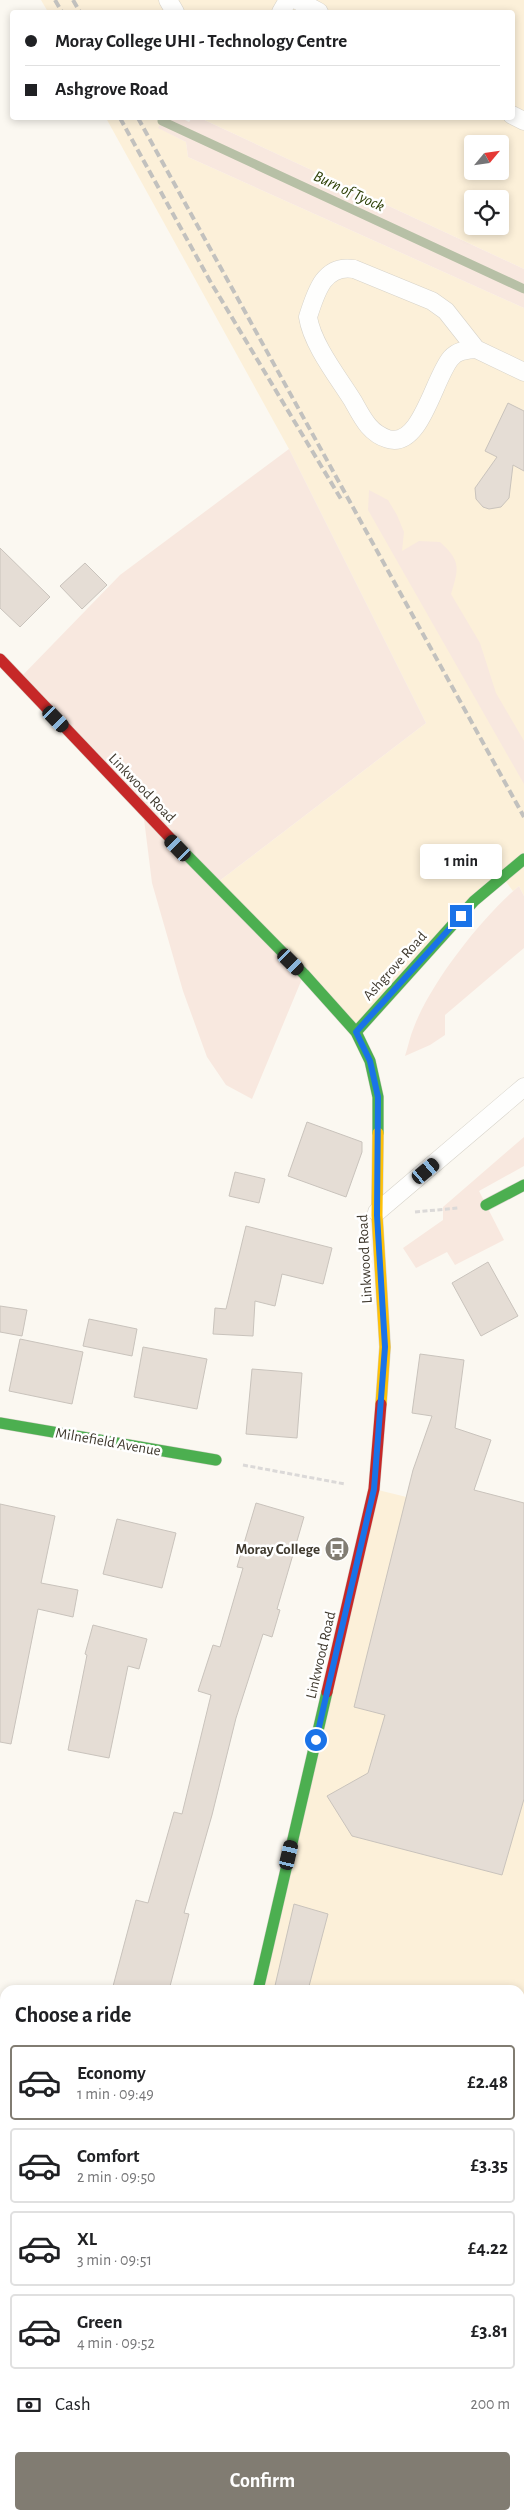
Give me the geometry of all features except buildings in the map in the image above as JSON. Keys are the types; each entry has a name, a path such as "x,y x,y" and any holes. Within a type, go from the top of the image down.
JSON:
{"street":[{"name":"Linkwood Road","path":"0,659 214,885 304,974 356,1032 370,1061 378,1097 377,1214 385,1347 374,1489 259,1985"},
{"name":"Ashgrove Road","path":"356,1032 474,901 524,860"},
{"path":"486,1205 524,1185"},
{"name":"Milnefield Avenue","path":"0,1423 216,1460"}],"lane":[{"path":"297,0 315,10"},
{"path":"476,350 462,351 452,356 415,428 402,439 394,441 377,435 364,421 314,336 308,316 326,276 342,267 354,269 432,301 446,311 476,350 524,372"},
{"path":"377,1214 524,1087"}],"path":[{"path":"377,1214 486,1205"},
{"path":"216,1460 374,1489"}],"shaded area":[{"path":"41,0 524,0 524,269 204,120 515,120 515,10 47,10"},
{"path":"107,120 163,120 159,128 186,142 188,157 524,308 524,896 519,886 513,891 503,878 356,1032 214,885 426,723 289,449"},
{"path":"163,120 185,120 189,122 190,120 204,120 524,269 524,308 188,157 186,142 158,128"},
{"path":"289,449 426,723 214,885 304,974 252,1099 226,1085 207,1057 183,991 152,883 143,811 19,679 120,575"},
{"path":"369,490 388,500 397,515 404,532 402,551 419,541 440,542 452,554 457,571 451,594 480,643 496,693 524,741 524,784 368,510"},
{"path":"519,886 524,896 524,948 445,1015 445,1035 430,1045 405,1056 413,1030 432,990 474,932"},
{"path":"524,1137 524,1166 479,1191 504,1240 455,1265 447,1252 416,1268 403,1248 443,1220 443,1207"},
{"path":"374,1489 524,1526 524,1985 259,1985"}],"waterway":[{"name":"Burn of Tyock","path":"162,121 524,289"}],"railway":[{"path":"55,0 61,10"},
{"path":"73,0 79,10"},
{"path":"121,120 210,281 341,499"},
{"path":"139,120 524,817"}],"traffic: fast":[{"path":"173,841 304,974 356,1032 370,1061 378,1097 378,1133"},
{"path":"356,1032 474,901 524,859"},
{"path":"486,1205 524,1185"},
{"path":"0,1423 216,1460"},
{"path":"259,1985 327,1692"}],"traffic: slow":[{"path":"378,1133 377,1215 385,1347 381,1404"}],"traffic: jam":[{"path":"0,659 173,841"},
{"path":"327,1692 374,1489 381,1404"}],"place":[{"name":"Moray College","path":"337,1549"}],"route":[{"path":"316,1740 374,1489 385,1347 377,1217 378,1097 376,1080 370,1061 356,1032 461,916"}]}
